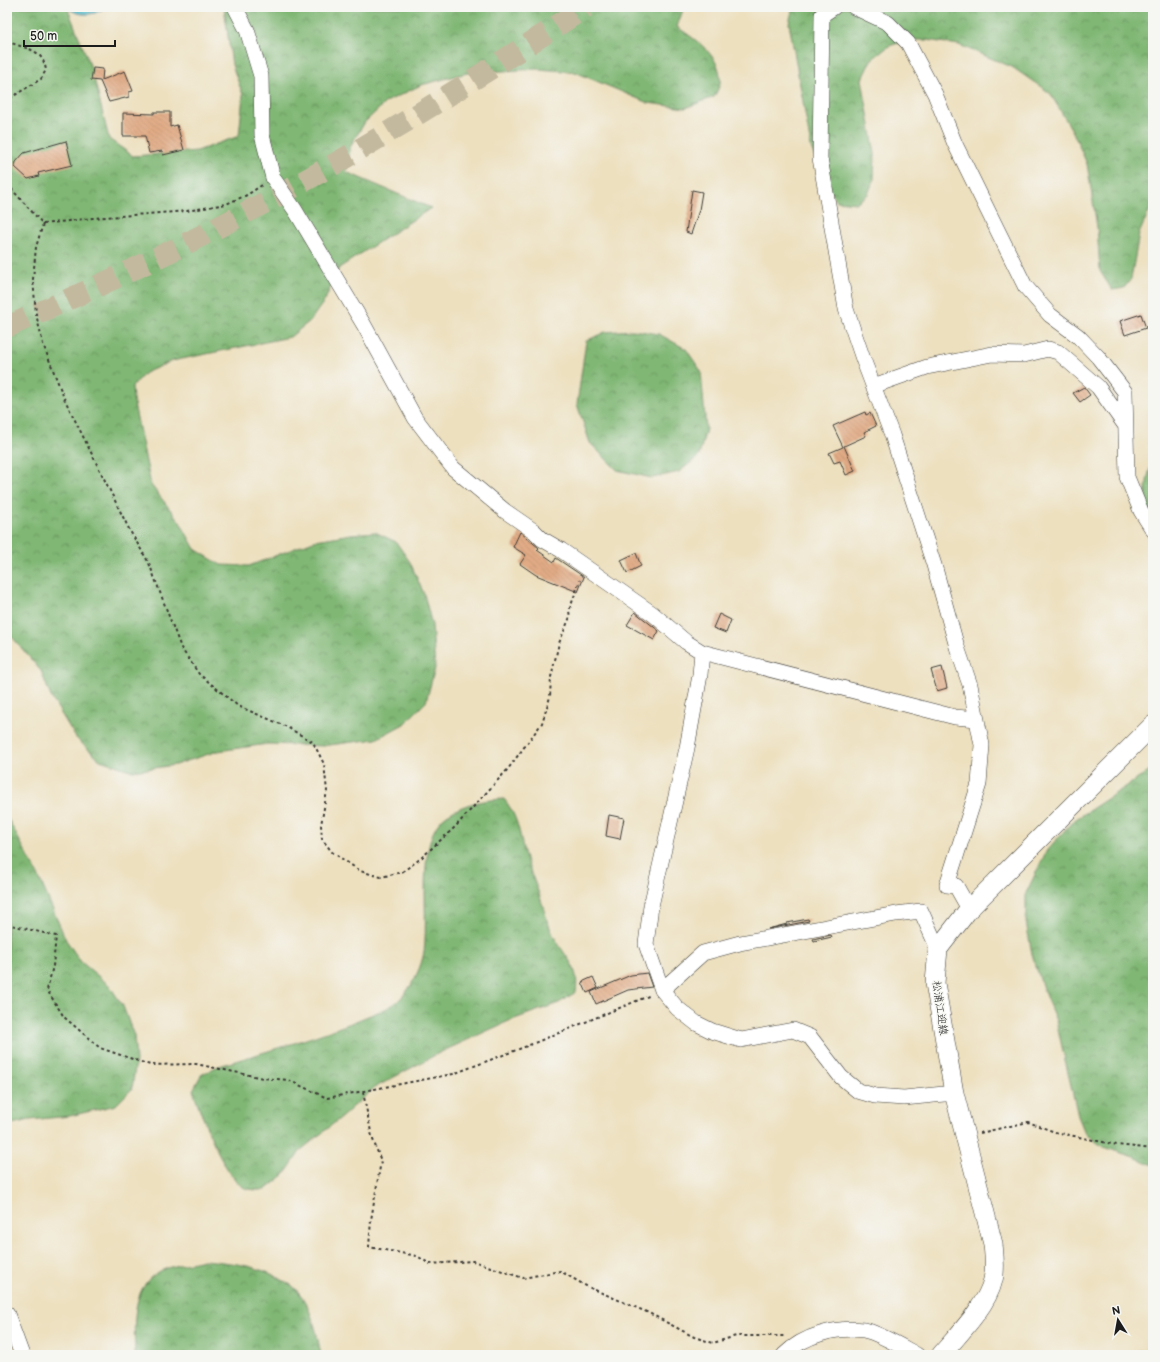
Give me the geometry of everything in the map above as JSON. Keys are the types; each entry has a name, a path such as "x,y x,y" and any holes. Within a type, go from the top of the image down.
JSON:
{"main road":[{"path":"938,949 969,910 1153,725"},
{"name":"松浦江迎線","path":"938,949 935,983 954,1093 993,1244 995,1262 994,1280 988,1295 941,1355"}],"street":[{"path":"235,7 247,30 261,76 262,135 273,178 295,210 364,325 415,418 453,468 505,512 652,614 686,642 702,652 955,717 977,720"},
{"path":"834,7 822,15 820,158 846,309 892,435 934,565 957,647 970,685 982,745 982,763 979,784 970,817 947,885 956,886 969,910"},
{"path":"854,7 888,23 908,43 935,94 956,144 1025,286 1050,315 1078,336 1098,357 1125,392 1127,477 1141,511 1153,530"},
{"path":"874,386 927,366 992,354 1024,355 1048,349 1058,352 1098,387 1125,425"},
{"path":"702,652 700,675 687,748 651,906 646,944 662,990 677,1008 696,1023 712,1032 741,1040 793,1030 810,1037 841,1077 858,1091 875,1096 904,1098 954,1093"},
{"path":"662,990 703,953 740,944 896,914 921,911 938,949"},
{"path":"7,1314 22,1355"},
{"path":"784,1355 806,1338 832,1331 865,1330 898,1344 916,1355"}],"path":[{"path":"7,41 39,54 44,59 46,70 41,79 7,100"},
{"path":"43,224 93,218 187,211 226,204 247,195 273,178"},
{"path":"7,184 43,224"},
{"path":"43,224 36,247 33,278 36,314 43,344 64,398 130,531 149,563 181,648 199,674 238,706 285,726 313,742 324,764 327,791 320,825 322,839 332,852 360,871 381,877 402,872 420,859 455,827 513,763 542,723 550,697 551,677 559,643 570,618 569,610 584,568"},
{"path":"7,924 56,936 53,966 47,990 64,1017 100,1048 150,1065 196,1064 263,1078 288,1080 327,1098 454,1074 527,1046 662,990"},
{"path":"363,1092 372,1136 381,1161 370,1220 369,1247 417,1256 430,1264 473,1261 523,1278 560,1271 588,1287 649,1313 694,1337 713,1343 736,1336 769,1335 806,1338"},
{"path":"966,1136 1028,1122 1055,1132 1117,1145 1153,1149"}],"green space":[{"path":"7,7 67,7 92,70 109,139 133,156 197,151 239,136 243,95 232,65 224,7 684,7 677,27 699,43 717,65 720,74 720,83 714,97 685,108 648,103 575,72 538,69 467,73 421,85 386,102 365,122 351,145 346,172 431,208 339,268 325,300 310,321 290,337 172,361 145,373 132,387 133,399 151,485 180,522 195,549 221,565 249,566 316,540 351,534 375,532 396,542 410,562 424,594 432,625 435,668 426,702 404,724 376,739 322,746 268,744 218,751 175,765 133,771 100,760 76,738 51,697 41,671 7,631"},
{"path":"793,7 1153,7 1153,202 1139,234 1131,279 1124,288 1112,290 1100,271 1097,227 1087,164 1073,132 1050,93 1012,67 959,45 927,40 908,40 889,46 871,60 862,79 875,154 874,179 868,194 856,203 837,201 825,184 811,147 789,23"},
{"path":"633,330 659,334 686,349 701,371 706,429 699,456 679,472 652,478 617,470 590,443 577,404 586,341 605,332"},
{"path":"1153,461 1153,552 1147,517 1146,495 1149,472"},
{"path":"1153,769 1153,1165 1103,1147 1085,1133 1078,1116 1056,1021 1044,992 1032,954 1026,922 1026,893 1047,850 1073,821"},
{"path":"504,799 516,821 526,859 551,930 572,964 576,976 576,992 559,1003 509,1021 439,1053 374,1088 343,1116 301,1150 285,1174 265,1190 243,1187 235,1180 220,1157 201,1113 193,1090 201,1075 216,1067 331,1031 381,1011 397,1002 411,985 423,957 425,941 425,881 427,860 430,841 437,826 447,815 467,805 481,801"},
{"path":"7,817 38,875 66,940 81,962 109,985 123,1006 134,1036 136,1061 132,1089 116,1105 70,1116 30,1120 7,1125"},
{"path":"204,1260 235,1264 265,1271 296,1289 302,1296 310,1312 316,1329 321,1355 135,1355 134,1330 137,1304 141,1292 147,1282 156,1274 168,1268"},
{"path":"1153,1349 1153,1355 1129,1355 1134,1352"}],"water":[{"path":"67,7 105,7 91,14 80,14"}],"building":[{"path":"93,68 103,69 102,80 125,71 133,91 129,92 129,97 109,102 100,81 91,80"},
{"path":"154,112 170,112 170,127 177,125 184,150 163,155 162,151 149,153 145,136 123,136 123,113 154,114"},
{"path":"66,141 72,165 38,173 39,176 28,179 15,167 16,162 24,153"},
{"path":"692,190 702,192 699,210 691,234 686,232"},
{"path":"1141,314 1146,328 1125,335 1120,321"},
{"path":"1084,387 1090,395 1080,402 1073,393"},
{"path":"865,412 866,415 870,413 876,426 864,432 866,436 844,446 855,471 846,475 840,461 834,463 829,453 843,447 833,426"},
{"path":"520,532 539,548 537,550 554,562 556,558 584,577 578,592 536,575 520,564 526,555 513,547"},
{"path":"636,553 641,566 627,573 621,560"},
{"path":"635,612 659,631 654,640 627,625"},
{"path":"719,614 731,620 726,633 713,628"},
{"path":"942,667 947,688 937,691 931,670"},
{"path":"609,815 624,818 620,839 606,836"},
{"path":"808,919 809,921 768,929 787,923"},
{"path":"831,935 832,937 814,941 813,939"},
{"path":"647,973 652,987 628,990 596,1004 591,992 631,975"},
{"path":"593,977 598,988 587,993 582,982"}],"tunnel":[{"path":"7,327 98,286 218,228 291,189 419,114 586,7"}]}
